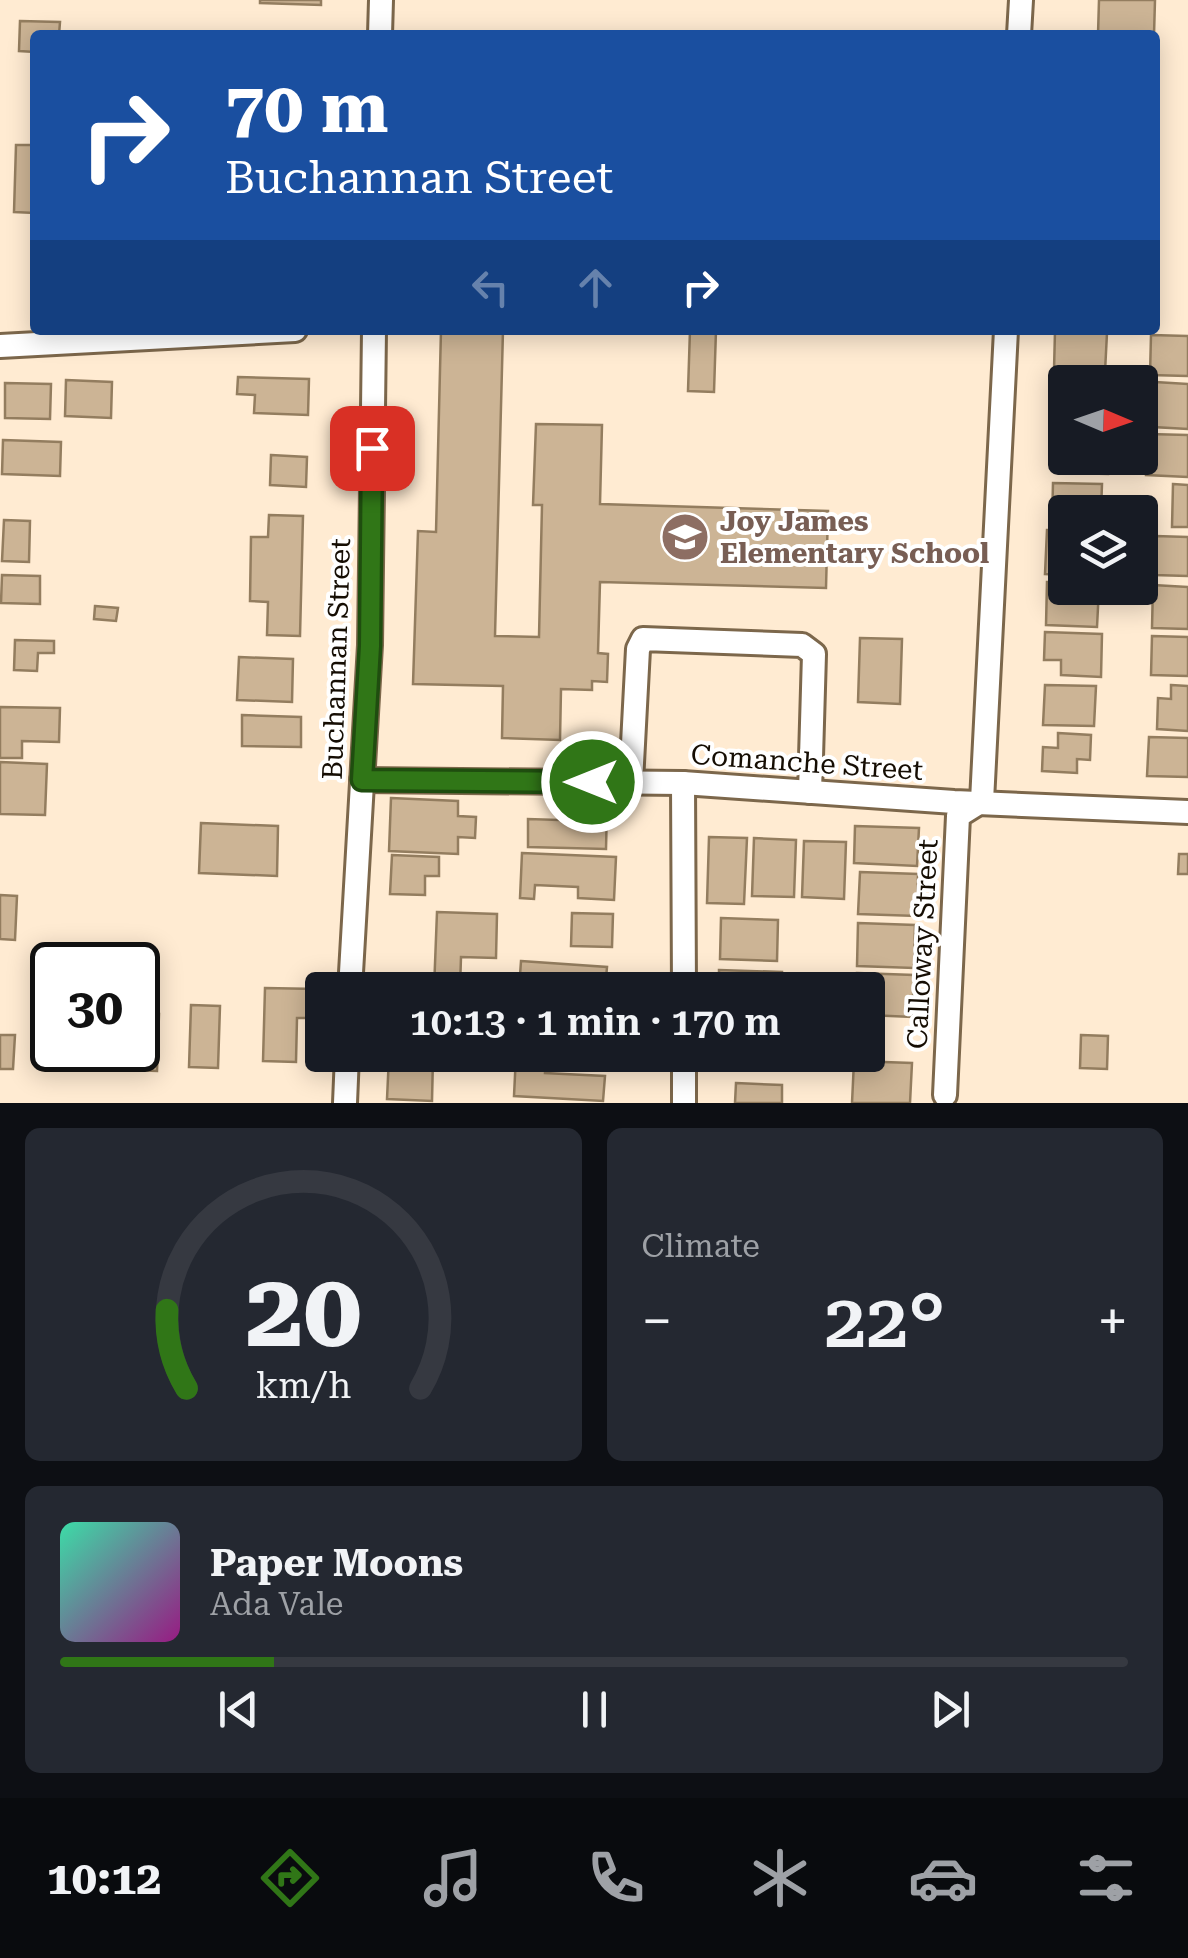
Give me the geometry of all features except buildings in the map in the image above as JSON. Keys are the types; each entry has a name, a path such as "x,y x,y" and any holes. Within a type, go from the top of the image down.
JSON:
{"street":[{"path":"380,30 381,0"},
{"path":"1020,30 1021,0"},
{"path":"0,346 203,335"},
{"name":"Buchannan Street","path":"351,972 370,646 374,335"},
{"path":"982,802 1006,335"},
{"path":"630,782 638,649 643,639 802,645 814,654 810,792"},
{"name":"Comanche Street","path":"362,780 684,783 1188,812"},
{"path":"684,783 684,972"},
{"name":"Calloway Street","path":"945,1095 958,816 982,802"},
{"path":"345,1103 346,1072"},
{"path":"684,1072 684,1103"}],"place":[{"name":"Joy James Elementary School","path":"685,537"}],"route":[{"path":"372,448 370,646 362,780 592,782"}]}
